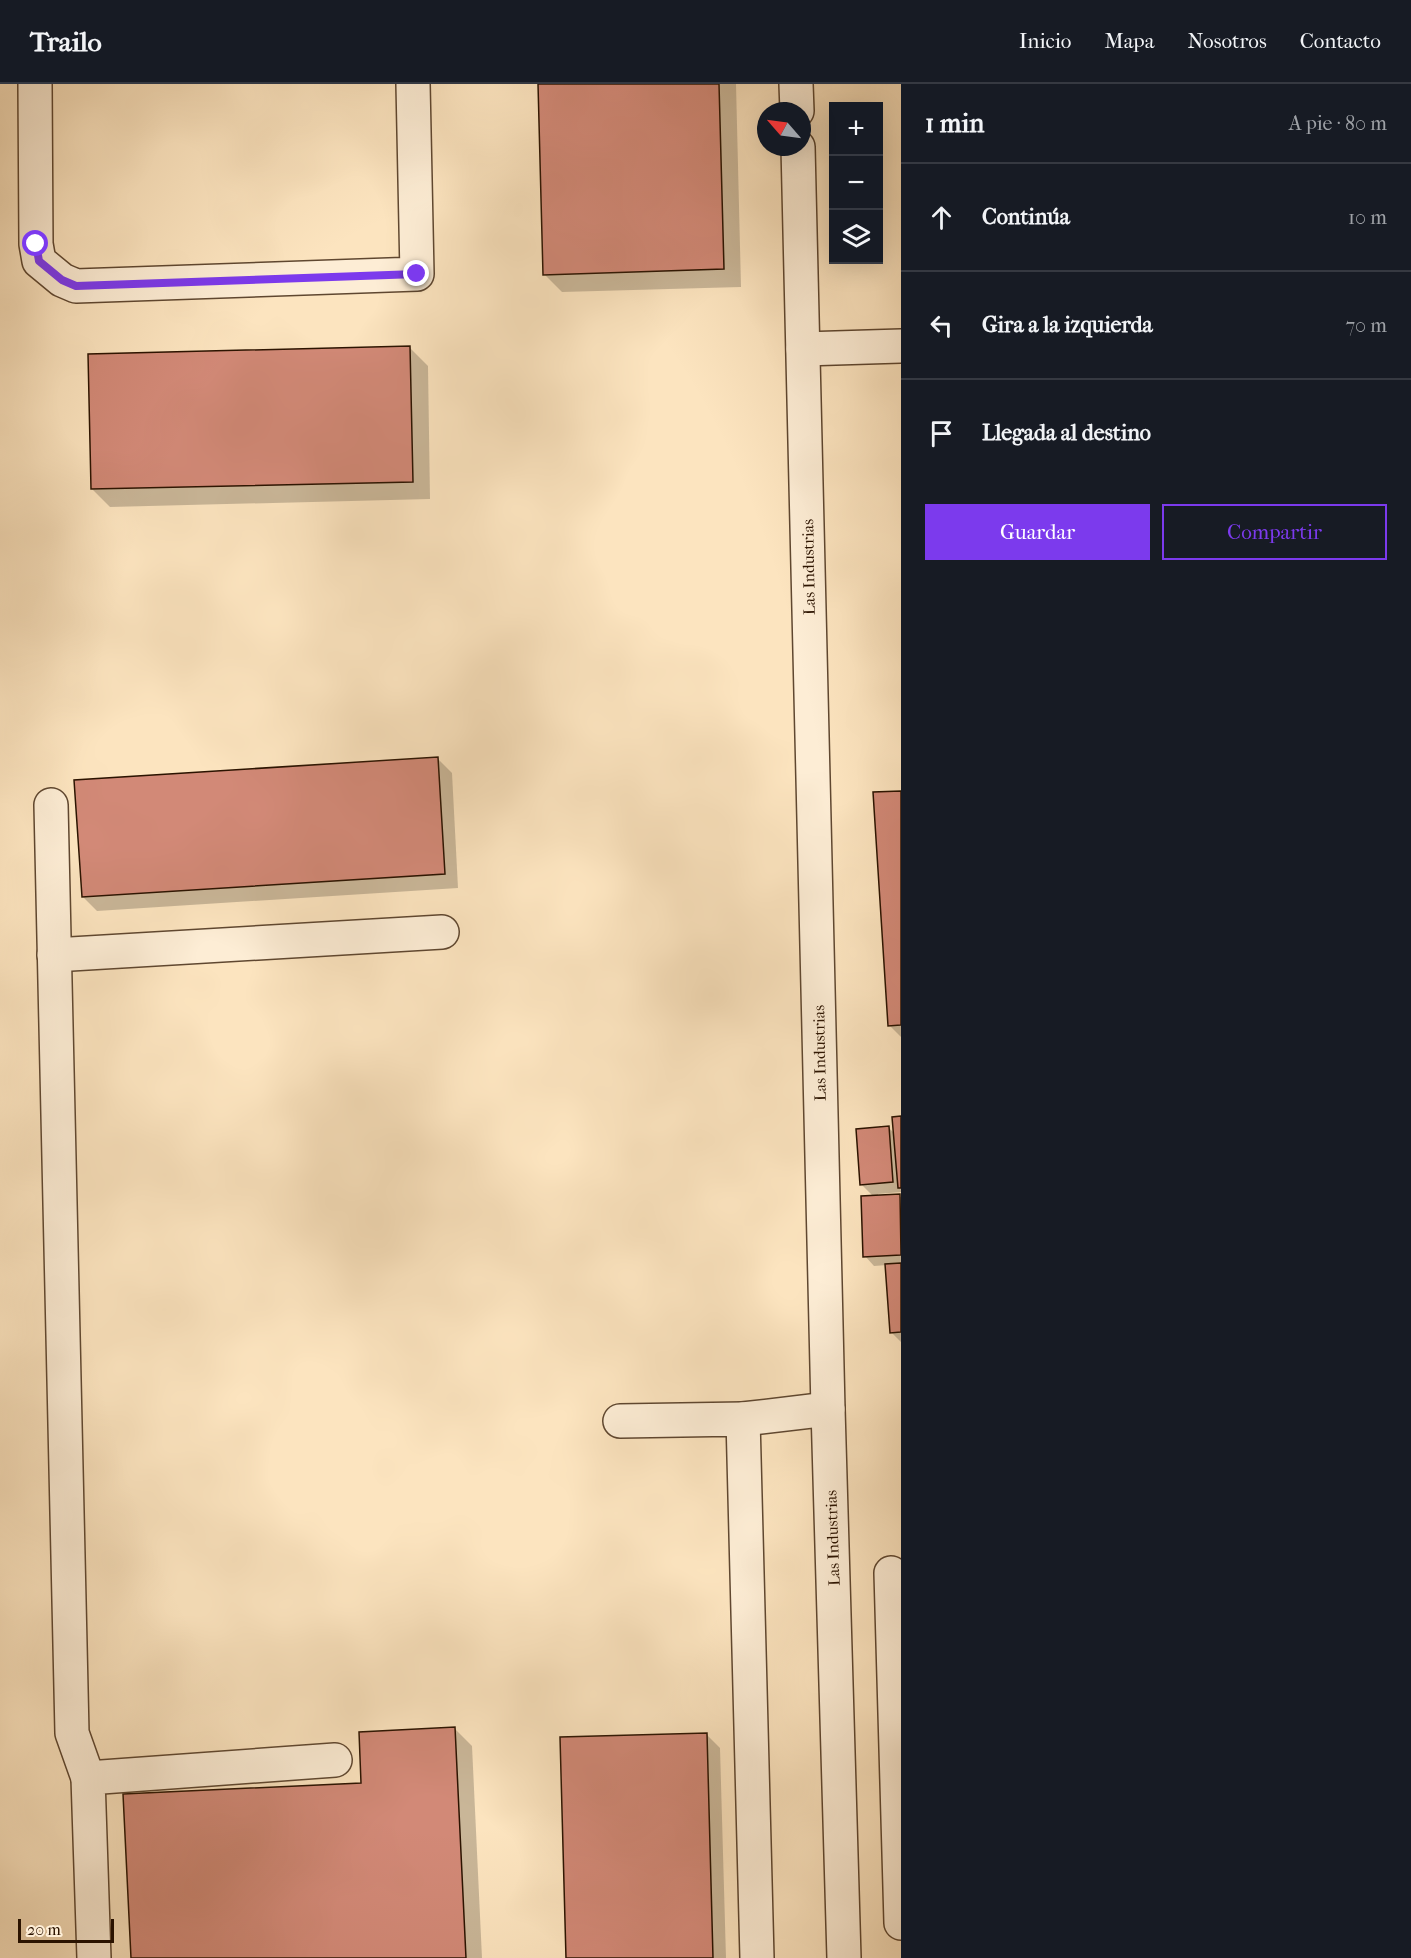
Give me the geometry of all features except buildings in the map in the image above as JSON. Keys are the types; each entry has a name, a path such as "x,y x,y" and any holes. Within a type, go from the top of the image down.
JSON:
{"street":[{"path":"35,84 36,244 39,261 62,280 76,286 417,274 413,84"},
{"path":"796,84 797,102"},
{"name":"Las Industrias","path":"798,156 828,1409 844,1958"},
{"path":"802,349 901,346"},
{"path":"51,805 72,1733 88,1778 94,1958"},
{"path":"54,955 442,932"},
{"path":"620,1421 743,1419 828,1409"},
{"path":"743,1419 757,1958"},
{"path":"891,1573 901,1923"},
{"path":"88,1778 335,1760"}],"route":[{"path":"36,244 39,261 62,280 76,286 417,274"}]}
